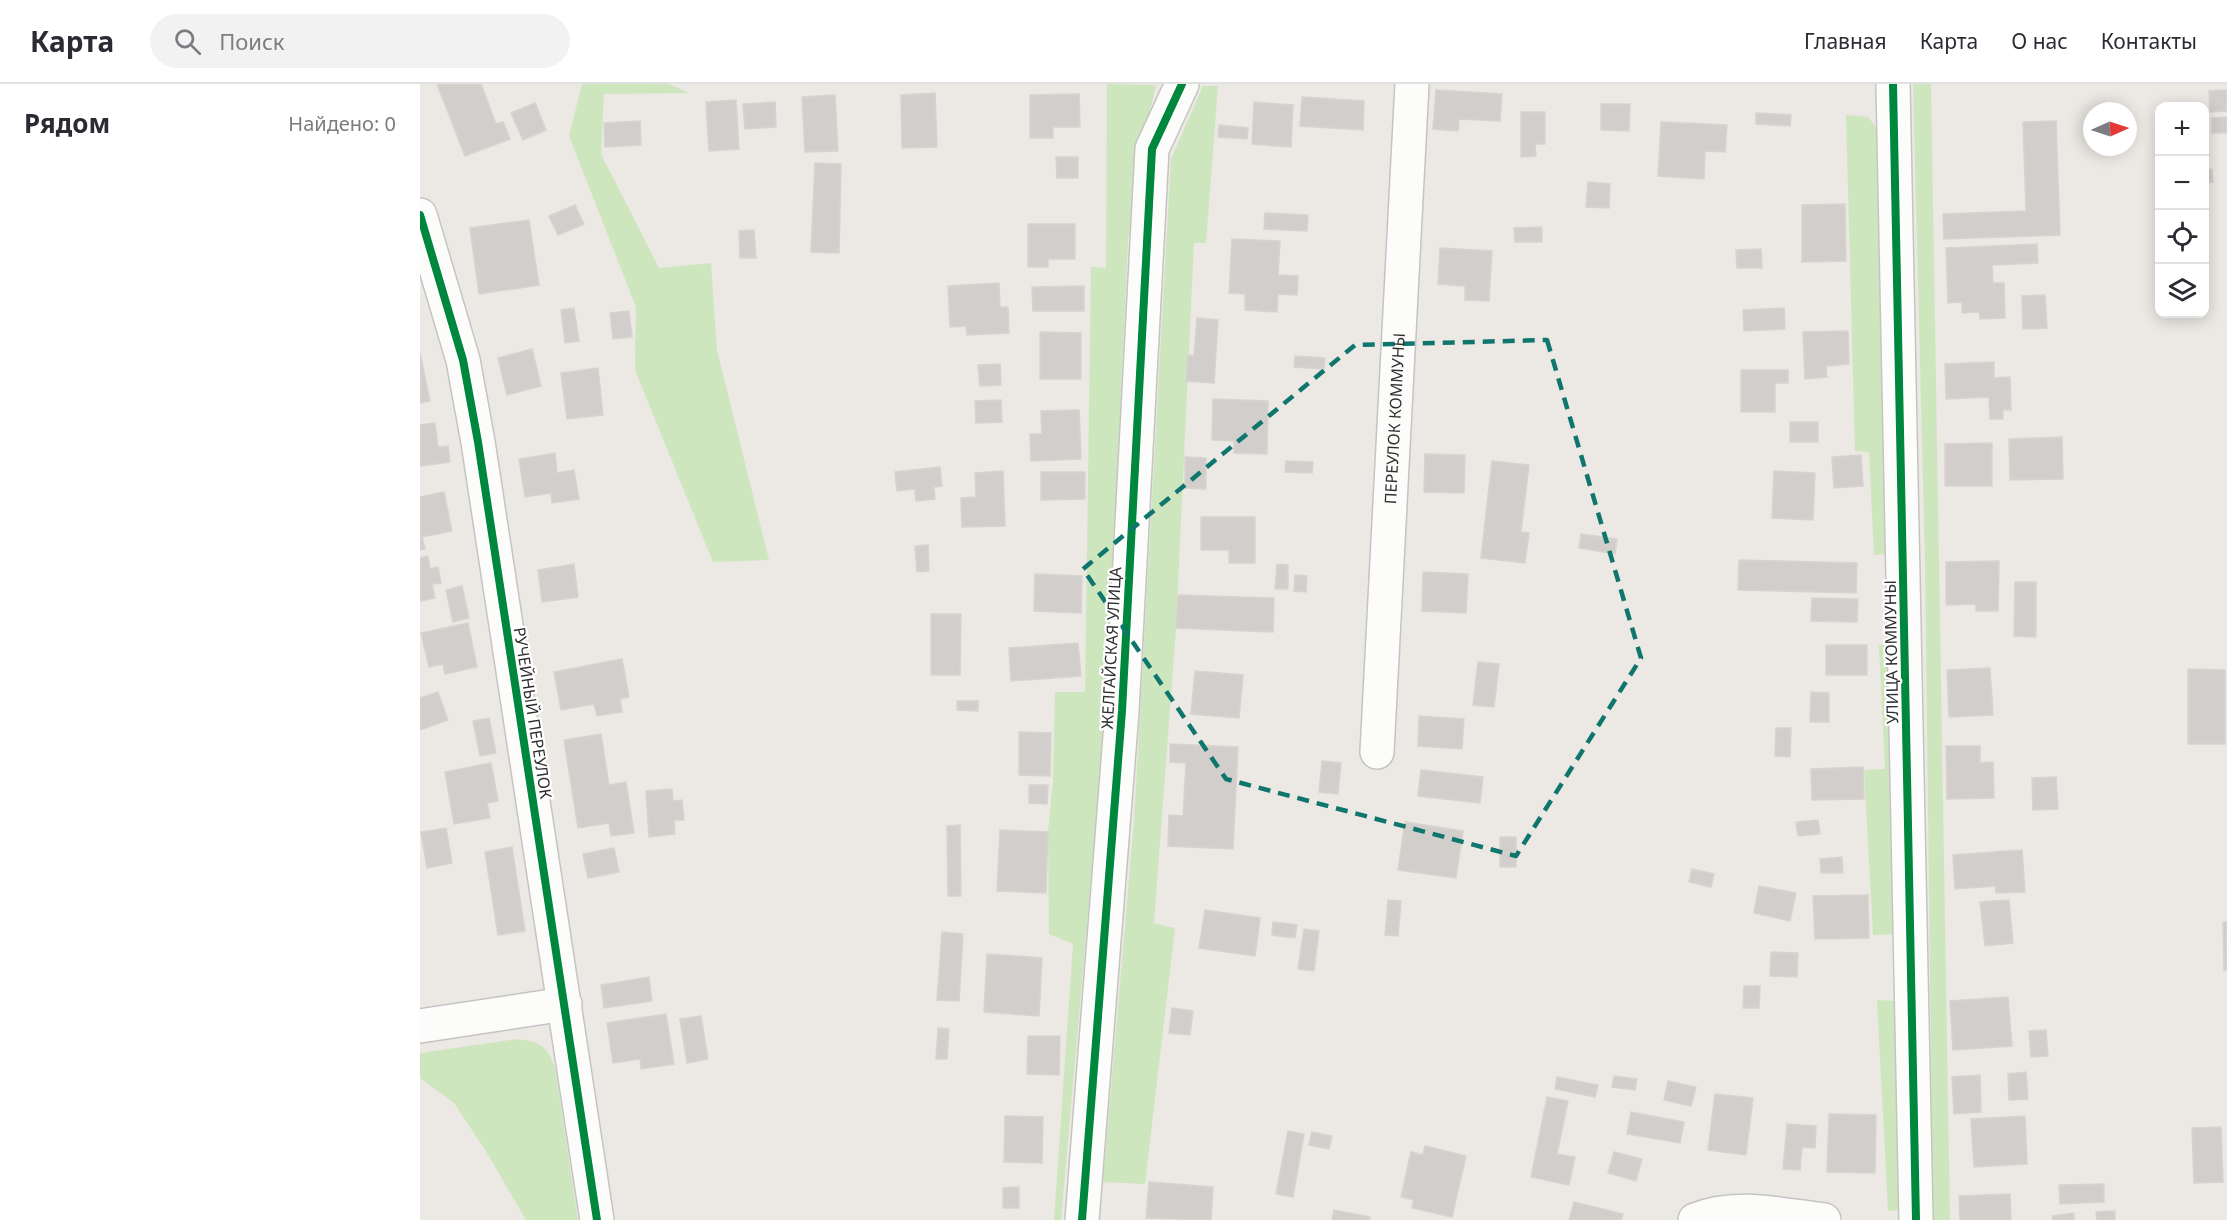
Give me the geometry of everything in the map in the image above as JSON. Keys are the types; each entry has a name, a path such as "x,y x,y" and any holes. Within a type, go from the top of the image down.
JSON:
{"street":[{"name":"ЖЕЛГАЙСКАЯ УЛИЦА","path":"1082,1220 1122,711 1152,149 1182,84"},
{"name":"ПЕРЕУЛОК КОММУНЫ","path":"1377,752 1412,84"},
{"name":"УЛИЦА КОММУНЫ","path":"1893,84 1916,1220"},
{"name":"РУЧЕЙНЫЙ ПЕРЕУЛОК","path":"420,215 460,350 478,442 597,1220"},
{"path":"420,1026 565,1004"},
{"path":"1695,1220 1712,1213 1735,1210 1824,1220"}],"highlighted area":[{"path":"1547,340 1641,658 1516,856 1226,779 1083,569 1355,345"}],"green space":[{"path":"582,84 669,84 689,93 604,94 601,154 659,268 711,263 717,350 769,560 713,562 635,370 636,307 569,136"},
{"path":"1107,84 1156,85 1145,133 1128,240 1107,699 1061,1220 1054,1220 1073,944 1049,934 1048,832 1053,781 1055,692 1085,692 1091,267 1106,268"},
{"path":"1913,84 1931,84 1950,1220 1933,1220 1925,563"},
{"path":"1203,86 1218,86 1206,243 1194,243 1176,628 1154,923 1175,928 1145,1184 1103,1182 1134,821 1171,159"},
{"path":"1846,115 1868,117 1875,126 1880,140 1892,554 1874,555 1869,452 1855,451"},
{"path":"1891,644 1897,934 1873,935 1864,770 1885,769 1879,645"},
{"path":"1877,1000 1894,1001 1900,1210 1888,1211"},
{"path":"517,1039 542,1046 555,1067 578,1220 526,1220 487,1153 454,1103 420,1078 420,1053"}],"building":[{"path":"437,84 481,84 496,124 503,122 510,139 465,156"},
{"path":"1436,90 1502,94 1500,121 1459,119 1458,131 1433,129"},
{"path":"2227,90 2227,111 2210,112 2209,91"},
{"path":"935,93 937,147 902,148 901,95"},
{"path":"1079,94 1080,127 1053,127 1053,138 1030,138 1030,95"},
{"path":"835,95 838,151 805,152 802,97"},
{"path":"1302,97 1364,101 1363,130 1300,126"},
{"path":"736,100 739,149 709,151 706,102"},
{"path":"775,102 776,127 745,129 743,104"},
{"path":"1254,102 1293,105 1291,147 1252,144"},
{"path":"535,103 546,130 523,140 511,113"},
{"path":"1601,104 1630,104 1629,131 1601,130"},
{"path":"1521,112 1545,112 1545,144 1535,144 1536,156 1521,157"},
{"path":"1756,113 1791,115 1790,126 1756,124"},
{"path":"2227,117 2227,133 2212,133 2212,118"},
{"path":"640,121 641,145 605,147 604,123"},
{"path":"2056,121 2060,235 1944,239 1943,214 2026,211 2023,122"},
{"path":"1661,122 1727,125 1725,152 1705,151 1704,179 1658,176"},
{"path":"1219,125 1248,128 1247,139 1218,137"},
{"path":"1056,157 1078,157 1078,178 1057,178"},
{"path":"815,163 841,164 839,253 811,252"},
{"path":"2209,169 2212,169 2213,182 2209,182"},
{"path":"1588,182 1610,184 1609,208 1586,207"},
{"path":"1845,204 1846,261 1802,262 1802,205"},
{"path":"575,205 584,224 558,235 549,216"},
{"path":"1265,213 1308,215 1307,231 1264,229"},
{"path":"529,220 539,285 479,294 470,228"},
{"path":"1028,224 1075,224 1075,259 1048,259 1048,267 1028,267"},
{"path":"1542,227 1542,242 1515,242 1514,228"},
{"path":"754,230 756,258 740,258 739,231"},
{"path":"1232,239 1280,241 1278,275 1298,276 1297,295 1278,294 1277,312 1245,310 1245,294 1229,293"},
{"path":"2037,244 2038,263 1992,265 1993,283 2004,283 2005,318 1980,319 1979,312 1962,313 1962,302 1948,303 1946,248"},
{"path":"1440,248 1492,251 1489,301 1465,300 1465,286 1438,284"},
{"path":"1761,249 1762,268 1737,268 1736,250"},
{"path":"999,283 1000,307 1008,307 1009,333 967,335 966,326 950,327 948,286"},
{"path":"1084,286 1084,311 1033,311 1032,287"},
{"path":"2045,295 2047,328 2023,329 2022,296"},
{"path":"574,308 579,341 565,343 561,310"},
{"path":"1784,308 1785,329 1744,331 1743,310"},
{"path":"629,311 632,337 613,339 610,313"},
{"path":"1197,318 1218,320 1214,383 1186,381 1188,355 1194,356"},
{"path":"1848,331 1849,364 1826,366 1827,377 1805,379 1803,332"},
{"path":"1040,332 1081,333 1081,379 1040,379"},
{"path":"532,349 541,386 507,395 498,358"},
{"path":"420,353 430,401 420,403"},
{"path":"1295,356 1325,358 1324,369 1294,367"},
{"path":"1994,362 1994,378 2010,377 2011,410 2003,410 2003,419 1990,419 1989,397 1946,399 1945,364"},
{"path":"1000,364 1001,385 980,386 978,365"},
{"path":"598,368 603,415 567,419 561,373"},
{"path":"1741,370 1788,370 1788,383 1775,383 1775,412 1741,412"},
{"path":"1213,399 1268,401 1267,454 1234,453 1234,441 1212,440"},
{"path":"1001,400 1002,422 976,423 975,401"},
{"path":"1079,410 1081,459 1031,461 1030,434 1042,434 1041,411"},
{"path":"1790,422 1818,422 1818,442 1790,442"},
{"path":"435,423 438,447 448,446 450,462 420,466 420,425"},
{"path":"2062,437 2063,479 2010,480 2009,439"},
{"path":"1992,443 1992,486 1945,486 1945,444"},
{"path":"555,453 557,473 574,470 579,499 552,503 551,493 525,497 519,459"},
{"path":"1425,454 1465,455 1464,493 1424,492"},
{"path":"1861,455 1863,486 1834,488 1832,457"},
{"path":"1185,457 1206,458 1206,489 1185,488"},
{"path":"1286,461 1313,462 1312,473 1285,472"},
{"path":"1492,461 1529,465 1521,532 1529,533 1525,563 1481,558"},
{"path":"940,467 942,486 934,487 935,499 916,501 915,489 897,491 895,472"},
{"path":"1003,471 1005,526 962,527 961,498 976,497 975,473"},
{"path":"1774,471 1815,473 1813,520 1772,518"},
{"path":"1041,472 1085,472 1085,499 1041,500"},
{"path":"444,492 452,531 422,537 425,549 420,550 420,497"},
{"path":"1201,517 1255,517 1255,563 1229,563 1229,550 1201,550"},
{"path":"1581,534 1617,539 1615,554 1579,548"},
{"path":"928,545 929,571 917,572 915,546"},
{"path":"428,556 430,569 438,567 441,583 432,584 435,598 420,601 420,558"},
{"path":"1739,560 1857,563 1856,593 1738,590"},
{"path":"1999,561 1998,611 1976,611 1976,604 1946,605 1946,562"},
{"path":"574,564 578,597 542,602 538,570"},
{"path":"1277,564 1288,565 1288,589 1275,589"},
{"path":"1423,572 1468,574 1466,613 1422,611"},
{"path":"1035,574 1082,576 1081,613 1034,611"},
{"path":"1295,575 1307,576 1306,592 1294,591"},
{"path":"2015,582 2036,582 2036,637 2014,636"},
{"path":"462,586 469,618 453,622 446,590"},
{"path":"1178,595 1274,598 1273,632 1176,628"},
{"path":"1812,598 1858,599 1857,622 1811,621"},
{"path":"931,614 961,614 960,675 931,675"},
{"path":"468,623 477,667 445,674 443,664 429,667 421,633"},
{"path":"1078,643 1081,676 1011,681 1009,648"},
{"path":"1826,645 1867,645 1867,675 1826,675"},
{"path":"622,659 629,697 620,699 622,712 597,716 594,704 561,710 554,672"},
{"path":"1478,662 1499,664 1494,707 1473,705"},
{"path":"1990,668 1993,715 1949,717 1947,670"},
{"path":"2188,669 2225,670 2225,744 2188,744"},
{"path":"1195,671 1243,675 1239,718 1191,714"},
{"path":"438,692 448,720 420,730 420,698"},
{"path":"1811,692 1829,693 1829,722 1810,722"},
{"path":"957,701 978,701 978,711 957,710"},
{"path":"1419,716 1464,719 1462,749 1418,746"},
{"path":"489,718 496,753 480,756 473,721"},
{"path":"1776,728 1791,728 1790,757 1775,756"},
{"path":"1019,732 1051,733 1050,776 1019,775"},
{"path":"601,734 609,785 626,782 634,833 611,836 609,823 578,828 564,740"},
{"path":"1170,744 1238,747 1233,849 1168,846 1169,815 1183,816 1186,763 1170,762"},
{"path":"1946,746 1980,746 1980,763 1993,762 1994,798 1947,799"},
{"path":"1322,761 1341,763 1338,794 1319,792"},
{"path":"491,763 498,801 487,803 490,818 454,824 445,772"},
{"path":"1863,767 1864,799 1812,800 1811,769"},
{"path":"1421,770 1483,777 1480,803 1418,796"},
{"path":"2056,777 2058,809 2033,810 2032,778"},
{"path":"1029,785 1048,785 1047,804 1029,803"},
{"path":"672,789 673,801 682,800 684,820 674,820 675,834 649,837 646,791"},
{"path":"1818,820 1820,834 1798,836 1796,822"},
{"path":"1405,822 1463,831 1456,878 1398,870"},
{"path":"960,825 961,896 948,896 947,826"},
{"path":"446,828 452,863 427,868 421,832"},
{"path":"1000,830 1048,832 1046,893 997,891"},
{"path":"1500,837 1516,837 1516,867 1500,867"},
{"path":"512,847 525,931 498,935 485,852"},
{"path":"614,848 619,872 588,878 583,854"},
{"path":"2022,850 2025,892 1996,893 1995,886 1955,889 1953,855"},
{"path":"1842,857 1843,873 1821,873 1820,859"},
{"path":"1692,869 1714,874 1711,887 1689,882"},
{"path":"1759,886 1796,893 1790,921 1754,913"},
{"path":"1868,895 1869,938 1815,939 1813,896"},
{"path":"1388,900 1401,901 1398,936 1385,935"},
{"path":"2009,900 2013,943 1985,946 1980,902"},
{"path":"1205,910 1260,918 1255,956 1199,948"},
{"path":"1273,922 1297,925 1295,938 1272,935"},
{"path":"2223,922 2227,922 2227,970 2224,970"},
{"path":"1304,929 1319,931 1314,971 1298,969"},
{"path":"942,932 963,934 959,1001 937,1000"},
{"path":"1771,952 1798,953 1797,977 1770,976"},
{"path":"987,954 1042,958 1039,1016 984,1012"},
{"path":"649,977 652,1001 604,1008 601,985"},
{"path":"1744,986 1760,986 1759,1008 1743,1008"},
{"path":"2008,997 2012,1046 1953,1050 1950,1001"},
{"path":"1172,1008 1193,1011 1190,1035 1169,1033"},
{"path":"666,1014 674,1064 641,1069 640,1059 613,1063 607,1023"},
{"path":"701,1016 708,1059 687,1063 680,1019"},
{"path":"938,1028 949,1029 947,1059 936,1059"},
{"path":"2046,1030 2048,1056 2031,1057 2029,1031"},
{"path":"1028,1036 1060,1036 1059,1075 1027,1074"},
{"path":"2026,1072 2028,1099 2009,1100 2008,1074"},
{"path":"1980,1075 1981,1112 1954,1114 1952,1077"},
{"path":"1614,1076 1637,1079 1635,1090 1612,1087"},
{"path":"1557,1077 1598,1085 1595,1097 1555,1089"},
{"path":"1668,1081 1696,1087 1691,1106 1664,1100"},
{"path":"1715,1094 1753,1098 1746,1155 1708,1150"},
{"path":"1547,1097 1568,1101 1557,1154 1575,1157 1569,1185 1531,1177"},
{"path":"1631,1112 1684,1122 1680,1143 1627,1134"},
{"path":"1829,1114 1876,1115 1875,1173 1827,1172"},
{"path":"1005,1116 1043,1117 1042,1163 1004,1162"},
{"path":"2025,1116 2027,1164 1974,1167 1971,1119"},
{"path":"1787,1124 1816,1126 1815,1148 1802,1147 1800,1170 1783,1169"},
{"path":"2221,1127 2223,1182 2194,1183 2192,1128"},
{"path":"1288,1131 1304,1134 1293,1197 1276,1194"},
{"path":"1312,1132 1332,1136 1329,1149 1309,1145"},
{"path":"1425,1146 1466,1156 1452,1217 1412,1208 1414,1200 1401,1197 1411,1152 1423,1155"},
{"path":"1614,1152 1642,1159 1636,1181 1608,1173"},
{"path":"1149,1182 1213,1187 1211,1220 1146,1218"},
{"path":"2104,1184 2104,1202 2060,1204 2059,1185"},
{"path":"1019,1187 1019,1208 1003,1208 1003,1188"},
{"path":"2010,1194 2011,1220 1960,1220 1959,1196"},
{"path":"1574,1202 1623,1214 1621,1220 1569,1220"},
{"path":"1334,1210 1370,1217 1369,1220 1332,1220"},
{"path":"2115,1211 2115,1220 2097,1220 2096,1212"},
{"path":"2074,1213 2074,1220 2053,1220 2052,1216"}],"cycle path":[{"path":"1082,1220 1122,711 1152,149 1182,84"},
{"path":"1893,84 1916,1220"},
{"path":"420,215 463,360 478,442 597,1220"}]}
